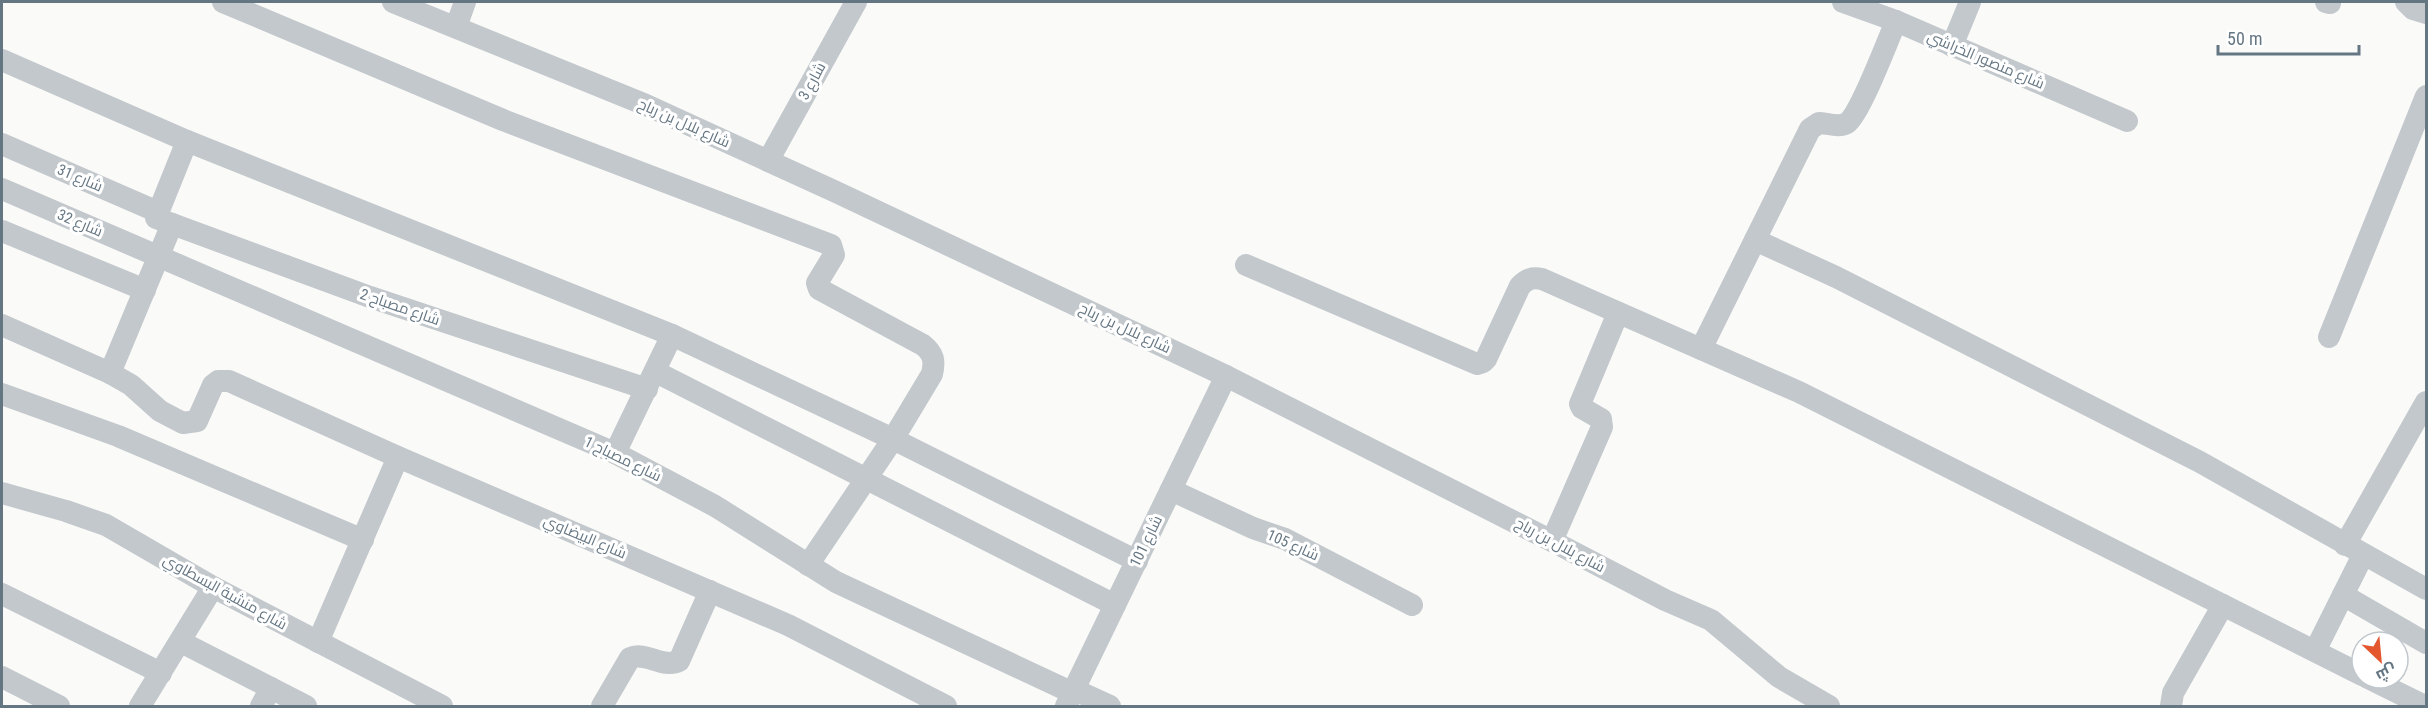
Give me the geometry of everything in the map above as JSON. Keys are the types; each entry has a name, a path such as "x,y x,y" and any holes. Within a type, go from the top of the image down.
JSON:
{"street":[{"name":"شارع بلال بن رباح","path":"393,2 646,105 1226,376 1665,600 1711,620 1779,677 1829,706"},
{"path":"456,27 465,2"},
{"name":"شارع 3","path":"768,161 856,2"},
{"name":"شارع منصور الخراشي","path":"1843,2 1887,13 1952,46 2127,121"},
{"path":"1952,46 1970,2"},
{"path":"2406,2 2413,9 2427,13"},
{"path":"237,4 503,120 831,245 834,255 818,283 819,289 923,345 932,353 935,363 932,374 893,439 808,565"},
{"path":"1701,349 1810,129 1819,123 1840,125 1849,121 1860,102 1887,13"},
{"path":"2,60 187,141 618,311 893,439 1137,561"},
{"path":"2329,337 2427,96"},
{"path":"2,325 110,373 158,257 162,217 187,141"},
{"name":"شارع 31","path":"2,144 162,217"},
{"name":"شارع 32","path":"2,189 158,257"},
{"name":"شارع مصباح 2","path":"162,217 370,297 652,380 866,478 1115,605"},
{"path":"2,231 144,290"},
{"path":"1755,240 1836,277 2200,462 2427,590"},
{"name":"شارع مصباح 1","path":"158,257 615,453 715,506 808,565 871,599 1071,696 1110,706"},
{"path":"1246,265 1476,364 1486,359 1514,295 1526,280 1542,279 1799,392 2350,669"},
{"path":"1552,541 1602,427 1601,418 1584,410 1580,404 1618,313"},
{"path":"615,453 672,335"},
{"name":"شارع البيضاوي","path":"110,373 131,385 160,411 188,424 197,421 200,417 213,385 218,381 229,381 788,625 946,706"},
{"name":"شارع 101","path":"1071,696 1226,376"},
{"path":"2,394 118,436 363,540"},
{"path":"2315,651 2343,596 2354,550 2427,402"},
{"path":"318,642 398,456"},
{"name":"شارع 105","path":"1171,490 1253,528 1285,538 1412,605"},
{"name":"شارع منشية البسطاوي","path":"2,493 106,525 213,587 442,706"},
{"path":"140,706 213,587"},
{"path":"602,706 630,658 643,656 669,663 678,661 710,591"},
{"path":"2,594 161,673"},
{"path":"2343,596 2427,643"},
{"path":"2171,706 2173,693 2223,605"},
{"path":"181,642 266,697 306,706"},
{"path":"2,677 59,706"},
{"path":"2392,690 2425,706"}]}
